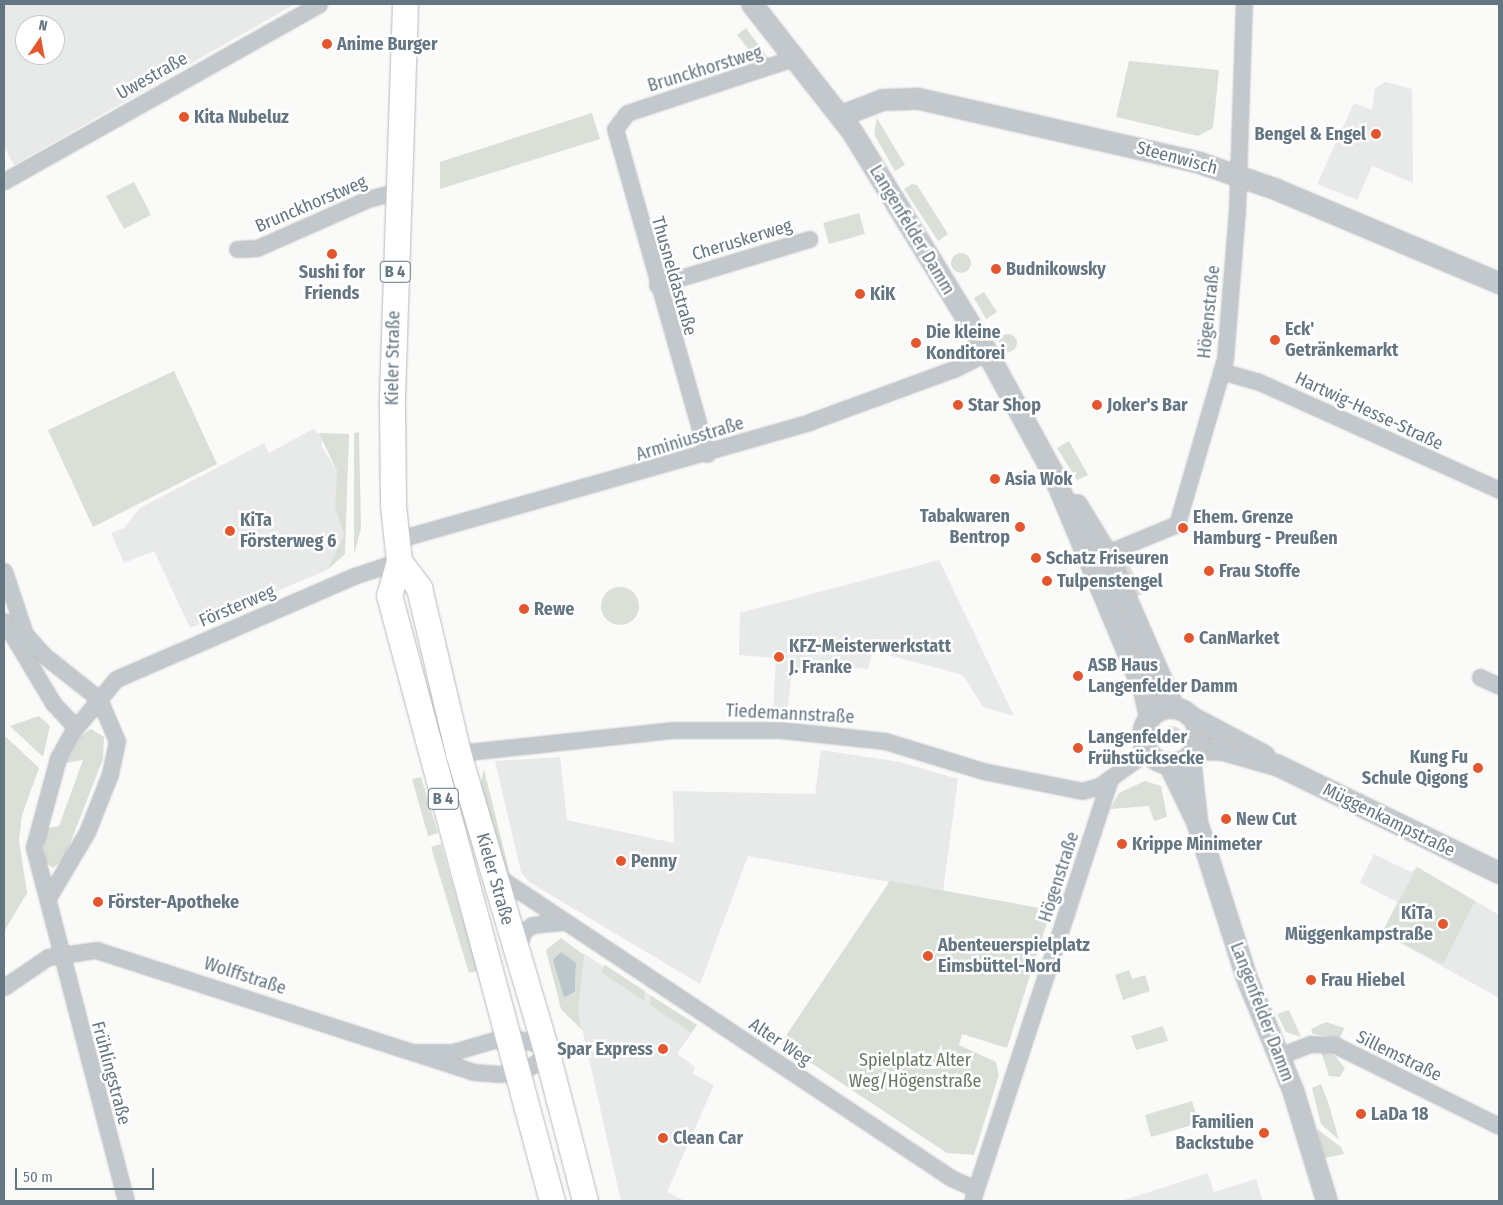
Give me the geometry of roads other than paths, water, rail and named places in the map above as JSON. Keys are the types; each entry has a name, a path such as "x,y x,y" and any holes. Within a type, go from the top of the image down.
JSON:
{"main road":[{"name":"Kieler Straße","path":"404,4 392,455 398,551 390,595 552,1201"},
{"name":"Kieler Straße","path":"398,551 419,588 458,753 545,1046 585,1201"}],"street":[{"name":"Uwestraße","path":"4,181 319,4"},
{"name":"Langenfelder Damm","path":"752,4 792,58 841,116 987,352 1099,557 1174,708"},
{"name":"Högenstraße","path":"1099,557 1177,524 1221,371 1229,338 1239,175 1244,4"},
{"name":"Brunckhorstweg","path":"627,113 792,58"},
{"name":"Steenwisch","path":"841,116 878,101 919,99 1239,175 1499,283"},
{"name":"Thusneldastraße","path":"627,113 618,122 615,140 707,454"},
{"name":"Brunckhorstweg","path":"237,249 257,248 368,199 398,191"},
{"name":"Cheruskerweg","path":"657,285 809,239"},
{"name":"Arminiusstraße","path":"398,551 840,412 954,369 987,352"},
{"name":"Hartwig-Hesse-Straße","path":"1221,371 1257,381 1499,490"},
{"name":"Försterweg","path":"59,954 48,898 40,876 35,835 58,758 76,728 99,699 116,679 354,576 398,551"},
{"name":"Langenfelder Damm","path":"1099,557 1144,691 1150,718 1143,734 1148,751"},
{"path":"4,571 25,634 46,657 99,699 115,732 114,761 84,838 48,898"},
{"path":"4,621 52,703 76,728"},
{"path":"1480,678 1499,686"},
{"path":"1150,718 1174,708 1193,718"},
{"name":"Langenfelder Damm","path":"1193,718 1200,735 1193,753 1197,822"},
{"name":"Müggenkampstraße","path":"1193,718 1247,743 1279,766 1499,873"},
{"name":"Tiedemannstraße","path":"458,753 672,730 754,728 885,740 983,772 1059,789 1090,789 1110,779"},
{"name":"Müggenkampstraße","path":"1193,753 1223,750 1279,766"},
{"path":"1110,779 1148,751 1169,764 1193,753"},
{"name":"Langenfelder Damm","path":"1169,764 1197,822 1246,976 1279,1056 1327,1201"},
{"name":"Högenstraße","path":"974,1195 1110,779"},
{"name":"Alter Weg","path":"492,869 507,887 565,923 974,1195"},
{"path":"517,952 520,938 532,925 550,920 565,923"},
{"name":"Wolffstraße","path":"59,954 111,953 418,1052 473,1072 517,1071 536,1064 545,1046"},
{"path":"4,987 25,969 59,954"},
{"name":"Frühlingstraße","path":"59,954 126,1201"},
{"path":"508,1036 545,1046"},
{"name":"Wolffstraße","path":"418,1052 453,1052 508,1036"},
{"name":"Sillemstraße","path":"1279,1056 1311,1044 1335,1045 1499,1126"}],"place":[{"name":"Anime Burger","path":"327,44"},
{"name":"Kita Nubeluz","path":"184,117"},
{"name":"Bengel & Engel","path":"1376,134"},
{"name":"Sushi for Friends","path":"332,254"},
{"name":"Budnikowsky","path":"996,269"},
{"name":"KiK","path":"860,294"},
{"name":"Eck' Getränkemarkt","path":"1275,340"},
{"name":"Die kleine Konditorei","path":"916,343"},
{"name":"Star Shop","path":"958,405"},
{"name":"Joker's Bar","path":"1097,405"},
{"name":"Asia Wok","path":"995,479"},
{"name":"Tabakwaren Bentrop","path":"1020,527"},
{"name":"Ehem. Grenze Hamburg - Preußen","path":"1183,528"},
{"name":"KiTa Försterweg 6","path":"230,531"},
{"name":"Schatz Friseuren","path":"1036,558"},
{"name":"Frau Stoffe","path":"1209,571"},
{"name":"Tulpenstengel","path":"1047,581"},
{"name":"Rewe","path":"524,609"},
{"name":"CanMarket","path":"1189,638"},
{"name":"KFZ-Meisterwerkstatt J. Franke","path":"779,657"},
{"name":"ASB Haus Langenfelder Damm","path":"1078,676"},
{"name":"Langenfelder Frühstücksecke","path":"1078,748"},
{"name":"Kung Fu Schule Qigong","path":"1478,768"},
{"name":"New Cut","path":"1226,819"},
{"name":"Krippe Minimeter","path":"1122,844"},
{"name":"Penny","path":"621,861"},
{"name":"Förster-Apotheke","path":"98,902"},
{"name":"KiTa Müggenkampstraße","path":"1443,924"},
{"name":"Abenteuerspielplatz Eimsbüttel-Nord","path":"928,956"},
{"name":"Frau Hiebel","path":"1311,980"},
{"name":"Spar Express","path":"663,1049"},
{"name":"LaDa 18","path":"1361,1114"},
{"name":"Familien Backstube","path":"1264,1133"},
{"name":"Clean Car","path":"663,1138"}],"park label":[{"name":"Spielplatz Alter Weg/Högenstraße","path":"915,1071"}]}
